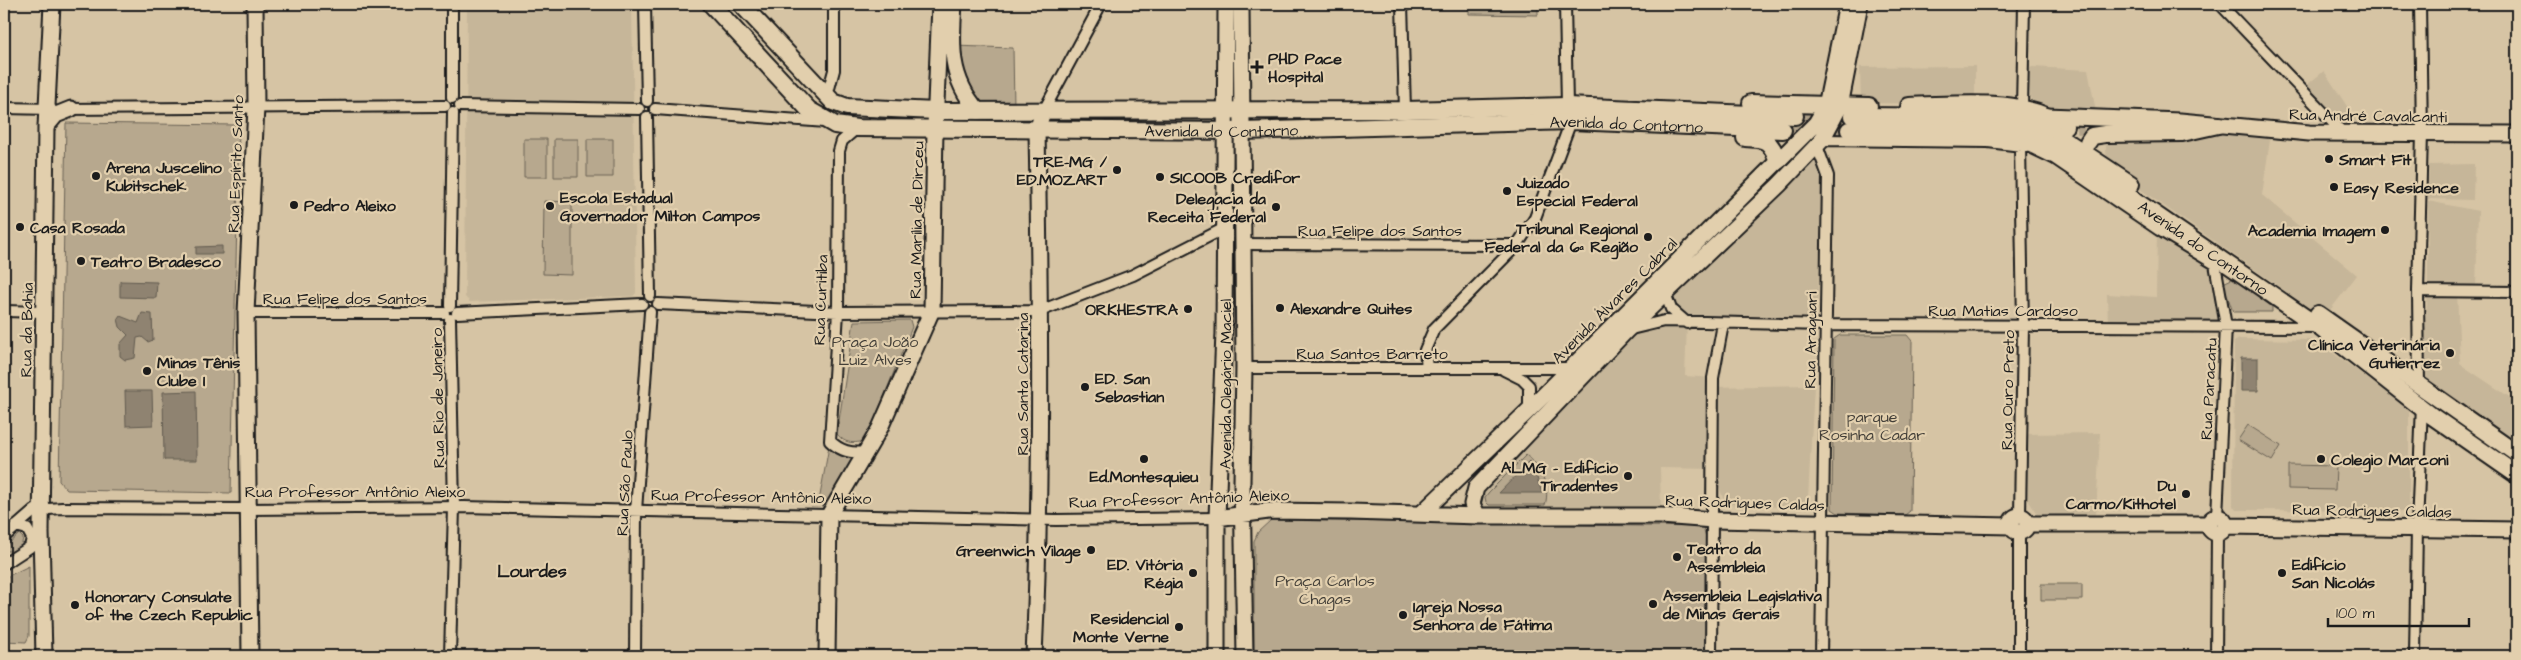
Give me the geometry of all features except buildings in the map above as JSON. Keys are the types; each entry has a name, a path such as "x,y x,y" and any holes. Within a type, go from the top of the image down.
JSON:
{"main road":[{"name":"Avenida do Contorno","path":"711,4 809,110 829,123 858,128 1233,131 1569,113 1783,130"},
{"name":"Avenida do Contorno","path":"741,4 832,102 847,107 936,111 1405,110 1795,116"},
{"path":"1569,113 1599,100 1842,115 1995,105 2022,108 2092,136 2105,134 2182,133 2218,125"},
{"path":"1569,113 1641,133 1758,138 1766,140 1772,146 1778,161"},
{"name":"Avenida do Contorno","path":"1842,115 2000,117 2029,123 2051,131 2107,167 2517,454"},
{"name":"Avenida do Contorno","path":"1842,115 2015,138 2037,139 2063,150 2319,327 2422,409 2517,475"},
{"path":"2086,134 2099,151 2107,167"}],"street":[{"name":"Rua da Bahia","path":"44,656 42,509 46,108 52,4"},
{"name":"Rua Espírito Santo","path":"250,656 246,313 256,107 255,4"},
{"path":"452,4 452,98 446,101 452,108"},
{"path":"645,4 648,101"},
{"path":"826,96 834,70 834,4"},
{"name":"Rua Marília de Dirceu","path":"829,514 880,428 932,310 935,128 940,4"},
{"path":"954,4 953,45 958,78 965,96 978,111"},
{"path":"1043,112 1101,4"},
{"path":"1226,4 1233,111"},
{"path":"1233,111 1241,4"},
{"path":"1402,4 1405,110"},
{"path":"1427,368 1425,350 1434,330 1517,245 1535,218 1569,113 1565,4"},
{"path":"1842,115 1847,4"},
{"path":"1842,115 1860,4"},
{"path":"2022,108 2024,4"},
{"path":"2220,4 2343,133"},
{"path":"2415,656 2417,527 2422,409 2418,384 2422,134 2420,4"},
{"path":"639,109 642,102 652,102 655,109 652,115 648,117"},
{"path":"4,108 639,109"},
{"name":"Rua Rio de Janeiro","path":"450,656 454,508 450,313 452,108"},
{"path":"46,127 56,115 71,109"},
{"path":"639,109 643,116 648,117"},
{"path":"655,109 829,123"},
{"name":"Avenida Olegário Maciel","path":"1233,111 1242,244 1245,656"},
{"name":"Rua Santa Catarina","path":"1034,656 1039,520 1040,311 1038,130 1043,112"},
{"name":"Avenida Álvares Cabral","path":"1478,516 1472,504 1476,488 1626,331 1819,143 1842,115"},
{"name":"Avenida Álvares Cabral","path":"1422,513 1529,410 1816,123 1842,115"},
{"name":"Rua André Cavalcanti","path":"2000,117 2045,116 2180,121 2343,133 2517,134"},
{"path":"648,117 650,296"},
{"name":"Rua Curitiba","path":"858,128 842,141 839,151 838,312 830,441 838,448 849,452 866,452"},
{"path":"2015,138 2030,130"},
{"name":"Avenida Olegário Maciel","path":"1217,656 1217,518 1224,332 1225,228 1233,131"},
{"name":"Avenida do Contorno","path":"1819,143 1988,142 2015,138 2055,159 2158,230 2215,264"},
{"name":"Rua Ouro Preto","path":"2015,138 2023,326 2019,524 2020,656"},
{"name":"Rua Araguari","path":"1819,143 1828,176 1821,656"},
{"path":"1687,323 1671,308 1665,292 1675,274 1710,237 1714,223"},
{"path":"658,304 838,312 932,310 1040,311 1133,275 1225,228"},
{"name":"Rua Felipe dos Santos","path":"1242,244 1517,245"},
{"name":"Rua Paracatu","path":"2215,264 2226,326 2217,525 2216,656"},
{"path":"2418,291 2517,292"},
{"path":"650,296 655,297 658,304 657,309 650,312 644,309 642,304 643,300 650,296"},
{"name":"Rua Felipe dos Santos","path":"246,313 450,313 642,304"},
{"path":"7,311 44,312"},
{"name":"Rua São Paulo","path":"635,656 636,512 650,312"},
{"name":"Rua Matias Cardoso","path":"1626,331 1664,321 1722,324 1825,325 2319,327"},
{"path":"1712,656 1714,520 1712,378 1722,324"},
{"path":"1224,332 1234,364 1244,368"},
{"name":"Rua Santos Barreto","path":"1244,368 1571,368 1593,366"},
{"name":"Rua Santos Barreto","path":"1500,368 1522,379 1529,386 1529,410"},
{"name":"Rua Professor Antônio Aleixo","path":"42,509 454,508 829,514 1039,520 1217,518 1268,511 1422,513 1478,516"},
{"path":"4,537 35,510 42,509"},
{"path":"827,656 829,514"},
{"name":"Rua Rodrigues Caldas","path":"1478,516 1661,516 1714,520 1822,523 2417,527 2517,530"},
{"path":"4,564 30,547 32,538 27,530 16,526"}],"shaded area":[{"name":"Escola Estadual Governador Milton Campos","path":"467,4 632,4 636,293 633,296 470,302 465,297"},
{"path":"1975,66 1975,104 1861,103 1860,67"},
{"path":"2032,67 2088,70 2097,117 2032,107 2027,70"},
{"path":"2324,71 2365,134 2343,133 2303,88"},
{"path":"2105,132 2271,133 2262,195 2357,275 2324,318 2107,166"},
{"path":"1810,153 1823,178 1817,317 1717,318 1687,323 1685,376 1713,378 1713,387 1814,385 1808,499 1803,508 1725,504 1713,469 1660,468 1661,509 1478,516 1473,496 1626,331 1663,315 1686,322 1665,293"},
{"path":"2474,164 2473,200 2428,199 2429,165"},
{"path":"2428,201 2478,211 2476,291 2457,291 2460,364 2517,402 2517,451 2421,382 2428,291"},
{"path":"2157,230 2213,265 2224,325 2108,323 2107,294 2156,297"},
{"path":"222,246 222,254 196,254 196,247"},
{"path":"120,281 157,282 156,298 120,297"},
{"path":"142,313 152,314 153,340 148,342 142,337 137,338 135,358 125,360 120,356 120,344 128,335 120,327 118,319 120,316 138,323"},
{"name":"Colegio Marconi","path":"2239,339 2315,340 2407,407 2409,412 2409,507 2405,511 2236,510 2233,506 2234,342"},
{"path":"2241,358 2258,358 2258,391 2241,391"},
{"path":"125,391 152,391 153,425 126,426"},
{"path":"196,391 197,460 164,460 163,392"},
{"path":"2100,433 2096,517 2037,514 2027,498 2025,434"},
{"path":"1529,462 1533,466 1542,493 1499,493"}],"green space":[{"path":"1469,4 1538,4 1538,15 1469,14"},
{"path":"953,46 1013,48 1014,107 987,107 970,94"},
{"name":"Minas Tênis Clube I","path":"66,123 239,125 231,493 67,490 59,481"},
{"path":"524,139 547,139 547,177 524,177"},
{"path":"554,139 578,139 578,177 554,177"},
{"path":"587,139 613,139 613,177 587,177"},
{"path":"544,201 572,202 572,275 543,274"},
{"path":"2234,278 2272,307 2272,312 2233,312 2223,283"},
{"name":"Praça João Luiz Alves","path":"910,320 912,327 866,441 847,442 837,434 854,321"},
{"name":"parque Rosinha Cadar","path":"1840,335 1907,335 1912,341 1910,511 1905,515 1838,513 1832,509 1834,339"},
{"path":"2248,425 2281,446 2272,461 2238,440"},
{"path":"830,441 861,453 827,515 819,501"},
{"path":"1526,455 1536,465 1543,477 1547,491 1545,505 1489,505 1485,497"},
{"path":"2288,465 2336,466 2335,490 2288,489"},
{"name":"Praça Carlos Chagas","path":"1271,520 1703,527 1706,537 1705,656 1254,656 1254,541 1258,532"},
{"path":"19,534 23,538 21,548 17,551 4,551 4,548"},
{"path":"29,566 29,636 26,642 4,641 4,578"},
{"path":"2041,584 2082,584 2082,600 2041,600"}],"tunnel":[{"path":"1795,116 1832,116"},
{"path":"2054,128 2084,126"},
{"path":"1783,130 1849,130"}],"place":[{"name":"PHD Pace Hospital","path":"1257,67"},
{"name":"Smart Fit","path":"2329,159"},
{"name":"TRE-MG / ED.MOZART","path":"1117,170"},
{"name":"Arena Juscelino Kubitschek","path":"96,176"},
{"name":"SICOOB Credifor","path":"1160,177"},
{"name":"Easy Residence","path":"2334,187"},
{"name":"Juizado Especial Federal","path":"1507,191"},
{"name":"Pedro Aleixo","path":"294,205"},
{"name":"Escola Estadual Governador Milton Campos","path":"550,206"},
{"name":"Delegacia da Receita Federal","path":"1276,207"},
{"name":"Casa Rosada","path":"20,227"},
{"name":"Academia Imagem","path":"2385,230"},
{"name":"Tribunal Regional Federal da 6ª Região","path":"1648,237"},
{"name":"Teatro Bradesco","path":"81,261"},
{"name":"Alexandre Quites","path":"1280,308"},
{"name":"ORKHESTRA","path":"1188,309"},
{"name":"Clínica Veterinária Gutierrez","path":"2450,353"},
{"name":"Minas Tênis Clube I","path":"147,371"},
{"name":"ED. San Sebastian","path":"1085,387"},
{"name":"Ed.Montesquieu","path":"1144,459"},
{"name":"Colegio Marconi","path":"2321,459"},
{"name":"ALMG - Edifício Tiradentes","path":"1628,476"},
{"name":"Du Carmo/Kithotel","path":"2186,494"},
{"name":"Greenwich Vilage","path":"1091,550"},
{"name":"Teatro da Assembleia","path":"1677,557"},
{"name":"ED. Vitória Régia","path":"1193,573"},
{"name":"Edifício San Nicolás","path":"2282,573"},
{"name":"Assembleia Legislativa de Minas Gerais","path":"1653,604"},
{"name":"Honorary Consulate of the Czech Republic","path":"75,605"},
{"name":"Igreja Nossa Senhora de Fátima","path":"1403,615"},
{"name":"Residencial Monte Verne","path":"1179,627"}],"district":[{"name":"Lourdes","path":"532,571"}]}
